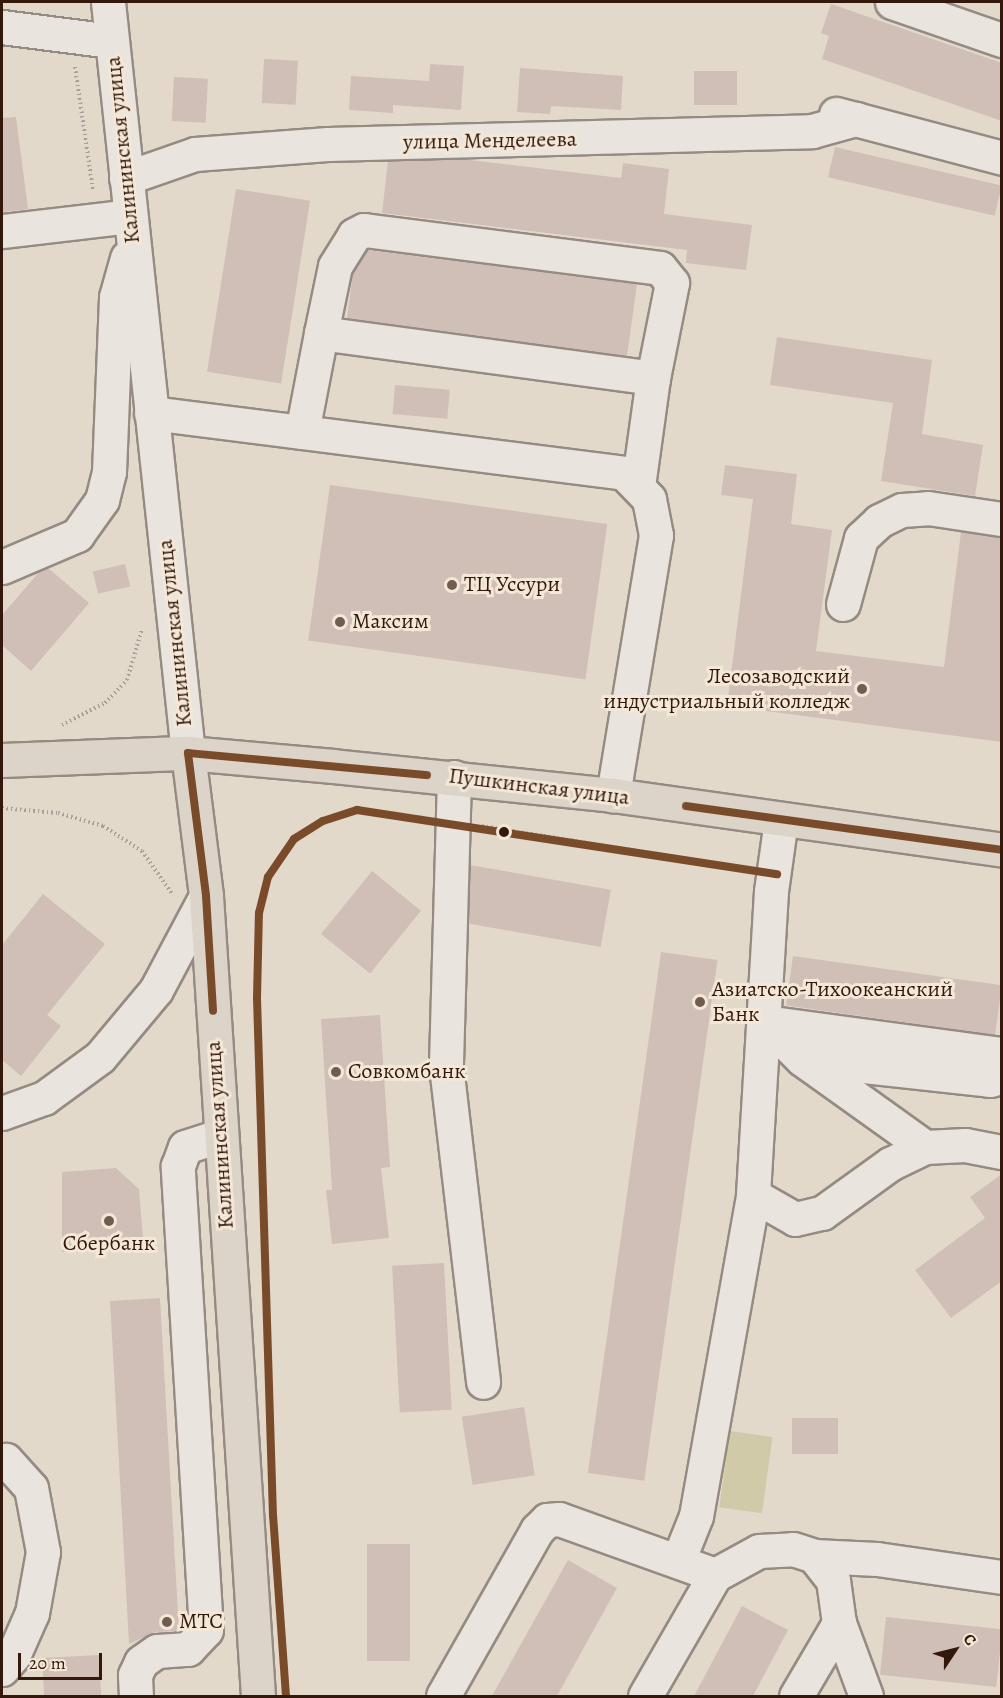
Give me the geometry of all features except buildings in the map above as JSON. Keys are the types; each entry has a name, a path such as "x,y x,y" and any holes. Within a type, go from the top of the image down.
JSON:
{"main road":[{"name":"Пушкинская улица","path":"2,760 188,753 454,777 613,795 1002,850"},
{"name":"Калининская улица","path":"188,753 206,896 219,1136 258,1696"}],"street":[{"name":"Калининская улица","path":"108,2 188,753"},
{"path":"892,2 1002,40"},
{"path":"2,27 111,41"},
{"name":"улица Менделеева","path":"126,178 195,154 328,144 812,131 841,115 1002,158"},
{"path":"2,231 131,228 116,297 109,472 102,500 77,535 2,567"},
{"path":"302,432 339,254 354,235 364,230 660,268 672,283 653,378 638,486"},
{"path":"321,333 653,378"},
{"path":"151,413 624,472 649,499 656,535 613,795"},
{"path":"843,604 861,538 879,520 902,510 928,508 1002,519"},
{"path":"454,777 456,822 446,1066 483,1382"},
{"path":"678,1561 696,1516 753,1195 771,891 777,874 781,820"},
{"path":"2,1113 44,1098 100,1057 156,990 185,940 206,896"},
{"path":"765,1022 1002,1054"},
{"path":"765,1022 802,1059 925,1147"},
{"path":"802,1059 990,1080 1002,1077"},
{"path":"136,1696 135,1675 141,1662 157,1651 188,1649 206,1630 178,1166 185,1147 219,1136"},
{"path":"753,1195 795,1219 822,1213 890,1164 925,1147 965,1146 1002,1152"},
{"path":"2,1669 13,1656 32,1613 44,1552 31,1488 3,1461"},
{"path":"443,1696 537,1530 547,1520 559,1519 715,1575"},
{"path":"645,1696 715,1575 759,1551 793,1549 814,1556 877,1559 1002,1577"},
{"path":"814,1556 833,1580 839,1623 866,1696"},
{"path":"796,1696 839,1623"}],"path":[{"path":"2,808 58,813 103,826 142,851 168,882 183,918 185,940"},
{"path":"267,1328 257,998 259,913 268,877 294,839 323,821 357,810 456,822 777,874"}],"shaded area":[{"path":"730,1431 773,1437 762,1513 719,1507"}],"transit line":[{"path":"188,753 206,896 213,1011"},
{"path":"188,753 427,775"},
{"path":"686,806 1002,850"},
{"path":"286,1696 273,1516 257,998 259,913 268,877 294,839 323,821 357,810 777,874"}],"place":[{"name":"ТЦ Уссури","path":"452,585"},
{"name":"Максим","path":"340,622"},
{"name":"Лесозаводский индустриальный колледж","path":"862,689"},
{"name":"Азиатско-Тихоокеанский Банк","path":"700,1002"},
{"name":"Совкомбанк","path":"336,1072"},
{"name":"Сбербанк","path":"109,1221"},
{"name":"МТС","path":"167,1622"}]}
